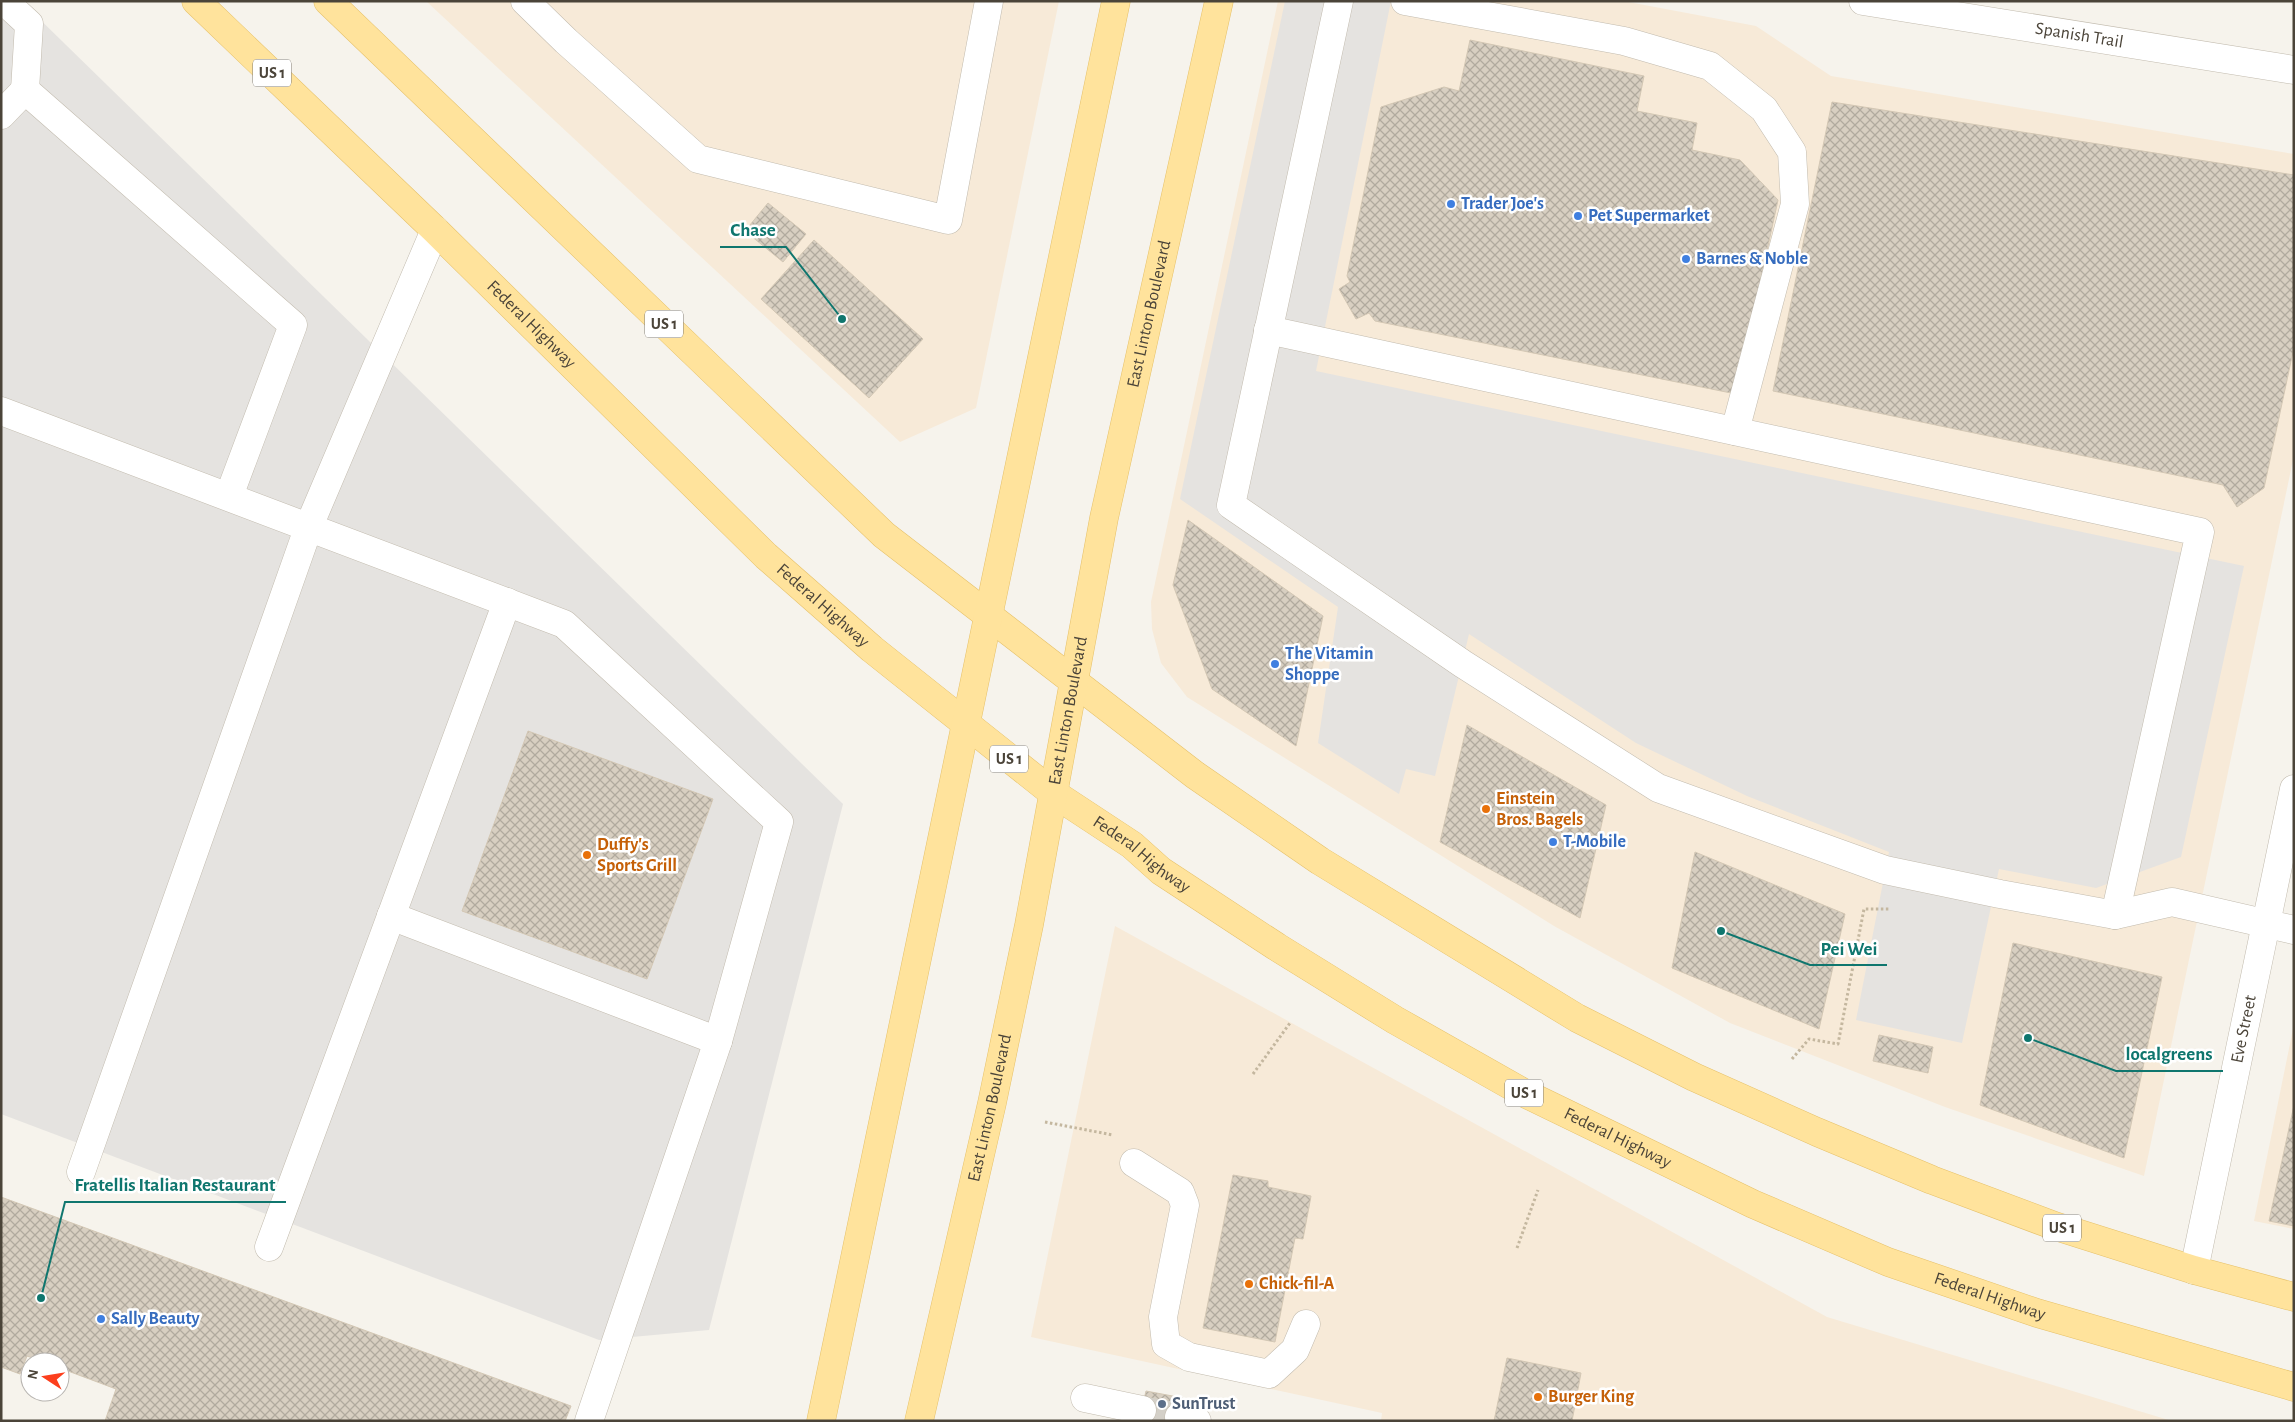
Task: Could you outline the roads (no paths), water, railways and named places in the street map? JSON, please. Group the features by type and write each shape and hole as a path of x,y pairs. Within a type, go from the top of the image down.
{"main road":[{"name":"Federal Highway","path":"196,1 436,230 766,556 872,649 965,724 1053,793 1132,845 1161,871 1277,947 1396,1020 1524,1093 1656,1159 1753,1204 1898,1265 2037,1313 2294,1387"},
{"name":"US 1","path":"328,1 884,535 1195,775 1320,861 1577,1018 1747,1101 1932,1180 2055,1226 2194,1270 2294,1297"},
{"path":"821,1421 1116,1"},
{"name":"East Linton Boulevard","path":"919,1421 992,1103 1029,925 1104,518 1219,1"}],"street":[{"path":"1,115 25,90 28,24 4,1"},
{"path":"525,1 566,42 698,158 948,220 989,1"},
{"path":"1339,1 1231,505 1355,592 1463,664 1658,788 1886,870 2000,894 2115,914 2172,902 2294,930"},
{"path":"1405,1 1624,41 1710,66 1764,109 1792,152 1795,204 1735,431"},
{"name":"Spanish Trail","path":"1864,1 2294,70"},
{"path":"25,90 292,325 229,496"},
{"path":"81,1172 308,526 436,230"},
{"path":"1268,330 2200,532 2115,914"},
{"path":"1,411 564,624 779,822 718,1041 589,1421"},
{"path":"269,1247 507,602"},
{"name":"Eve Street","path":"2194,1270 2294,789"},
{"path":"391,916 718,1041"},
{"path":"1134,1163 1180,1192 1185,1205 1163,1317 1166,1344 1189,1357 1268,1374 1295,1350 1306,1324"},
{"path":"1085,1398 1142,1410"}],"tunnel":[{"path":"1142,1410 1179,1417"}],"place":[{"name":"Trader Joe's","path":"1451,204"},
{"name":"Pet Supermarket","path":"1578,216"},
{"name":"Barnes & Noble","path":"1686,259"},
{"name":"Chase","path":"842,319"},
{"name":"The Vitamin Shoppe","path":"1275,664"},
{"name":"Einstein Bros. Bagels","path":"1486,809"},
{"name":"T-Mobile","path":"1553,842"},
{"name":"Duffy's Sports Grill","path":"587,855"},
{"name":"Pei Wei","path":"1721,931"},
{"name":"localgreens","path":"2028,1038"},
{"name":"Chick-fil-A","path":"1249,1284"},
{"name":"Fratellis Italian Restaurant","path":"41,1298"},
{"name":"Sally Beauty","path":"101,1319"},
{"name":"Burger King","path":"1538,1397"},
{"name":"SunTrust","path":"1162,1404"}]}
